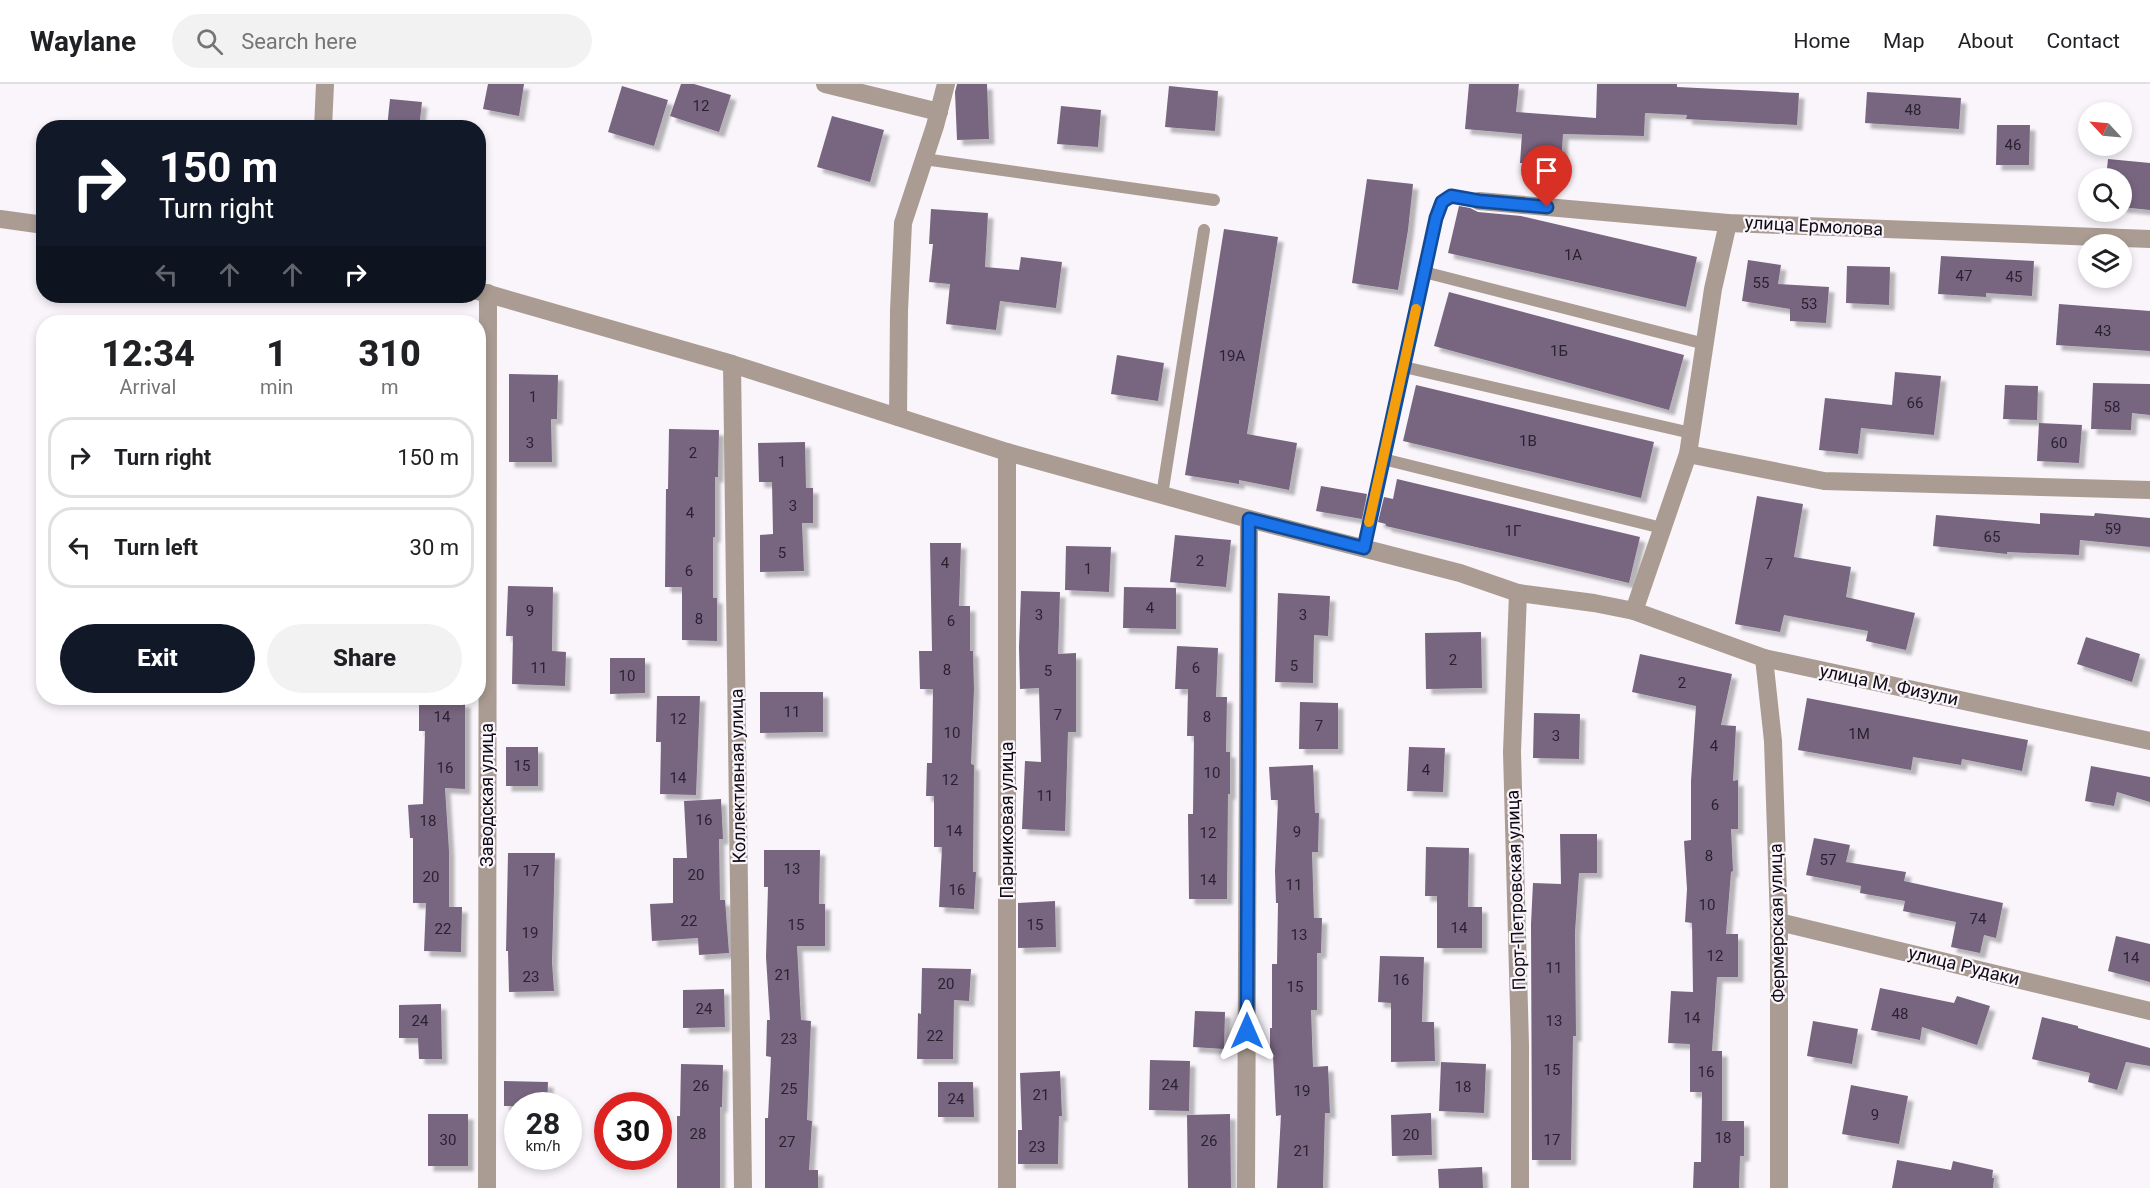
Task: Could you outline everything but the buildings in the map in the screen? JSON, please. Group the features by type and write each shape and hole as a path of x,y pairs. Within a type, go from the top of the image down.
{"street":[{"path":"323,120 325,84"},
{"path":"825,84 939,112"},
{"path":"898,417 903,223 946,84"},
{"name":"улица Ермолова","path":"1479,201 1728,223 2016,236 2150,239"},
{"path":"0,219 36,224"},
{"path":"1634,611 1688,454 1713,289 1728,223"},
{"name":"улица М. Физули","path":"486,293 732,364 1007,452 1249,519 1460,573 1518,593 1634,611 1764,658 2150,741"},
{"name":"Коллективная улица","path":"732,364 743,1188"},
{"name":"Парниковая улица","path":"1007,452 1007,1188"},
{"path":"1688,454 1824,481 2150,490"},
{"path":"1246,1188 1249,519"},
{"name":"Порт-Петровская улица","path":"1518,593 1512,752 1520,1045 1520,1188"},
{"name":"Фермерская улица","path":"1764,658 1773,741 1779,922 1779,1188"},
{"name":"Заводская улица","path":"485,705 487,1188"},
{"name":"улица Рудаки","path":"1779,922 2150,1011"}],"lane":[{"path":"924,159 1214,200"},
{"path":"1364,548 1424,272 1442,202 1451,196 1479,201"},
{"path":"1162,495 1204,230"},
{"path":"1424,272 1705,345"},
{"path":"1404,367 1691,433"},
{"path":"1383,459 1662,528"}],"slow traffic":[{"path":"1369,522 1416,309"}],"route":[{"path":"1247,1031 1249,519 1364,548 1436,218 1442,202 1451,196 1547,207"}]}
